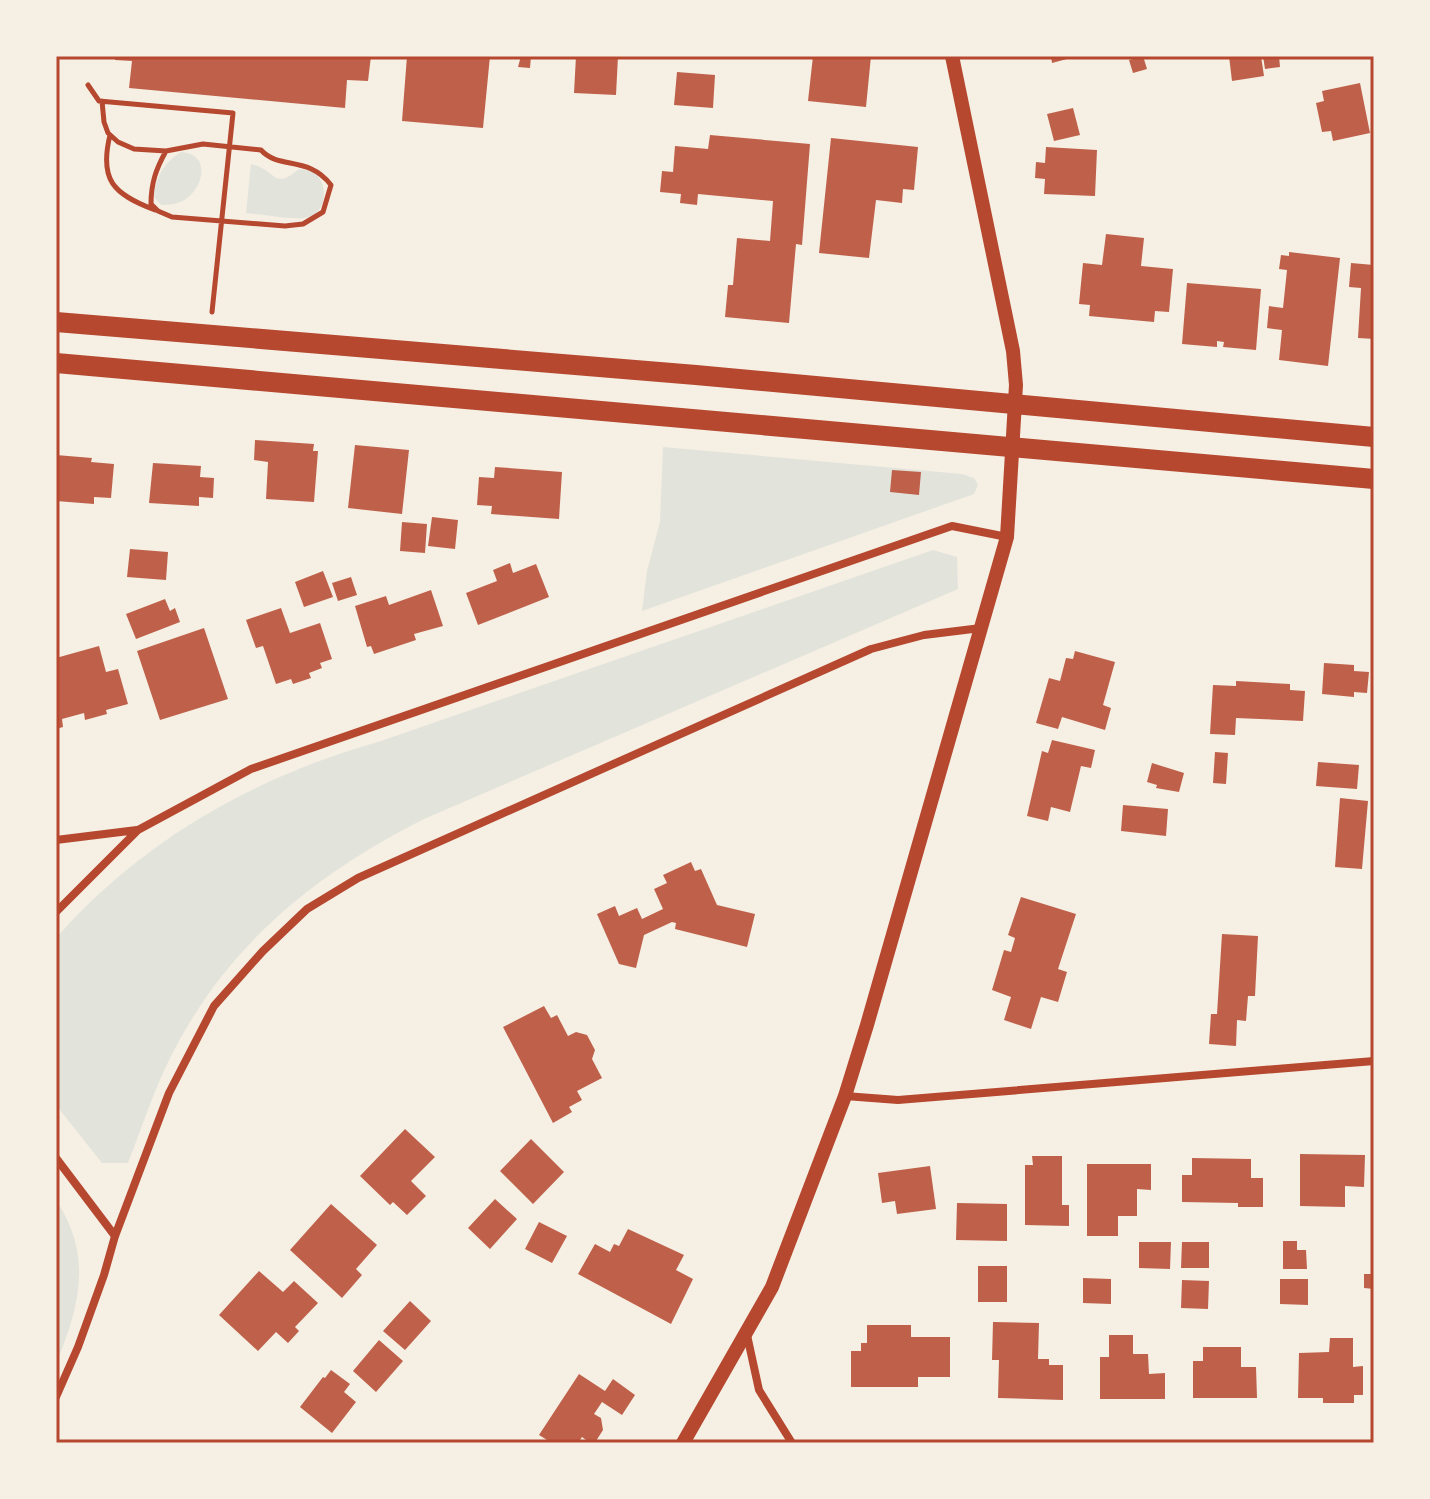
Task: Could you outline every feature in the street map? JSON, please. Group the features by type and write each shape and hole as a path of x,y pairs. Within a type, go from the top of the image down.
{"main road":[{"path":"56,322 696,375 1374,437"},
{"path":"56,363 1374,479"}],"street":[{"path":"683,1443 772,1287 845,1096 1007,537 1015,406 1013,351 952,56"},
{"path":"56,912 138,830 251,769 952,526 1007,537"},
{"path":"56,1397 99,1289 115,1236 169,1093 214,1006 263,951 307,909 358,878 871,649 924,635 982,628"},
{"path":"56,840 138,830"},
{"path":"845,1096 898,1100 1374,1061"},
{"path":"56,1158 115,1236"},
{"path":"746,1332 759,1390 792,1443"}],"path":[{"path":"88,85 99,101 233,113 212,313"},
{"path":"102,101 104,122 110,135 134,149 166,151 203,144 261,150 268,158 303,164 321,172 331,185 323,212 303,224 285,226 172,217 116,189 109,182 104,157 110,135"},
{"path":"158,211 151,204 151,186 166,151"}],"shaded area":[{"path":"181,152 197,158 202,171 200,179 186,199 161,205 154,197 159,176"},
{"path":"251,164 279,179 299,169 315,173 321,180 324,192 319,210 303,218 246,213"},
{"path":"663,447 962,474 974,478 978,485 974,494 642,611 647,571 660,522"},
{"path":"933,550 957,557 958,589 424,819 346,864 311,889 247,947 194,1016 165,1069 128,1163 102,1163 56,1105 56,938 125,871 204,816 246,793 335,755"},
{"path":"56,1200 75,1241 79,1281 71,1321 56,1364"}],"building":[{"path":"115,56 371,56 368,81 347,80 345,108 129,88 132,61 115,60"},
{"path":"407,56 490,56 483,128 402,121"},
{"path":"521,56 531,56 530,68 518,67"},
{"path":"576,56 618,56 616,95 574,93"},
{"path":"813,56 871,56 866,107 808,101"},
{"path":"1051,56 1066,56 1067,59 1052,63"},
{"path":"1143,56 1147,69 1133,73 1129,60"},
{"path":"1229,56 1261,56 1264,76 1232,81"},
{"path":"1263,56 1279,56 1280,67 1265,69"},
{"path":"677,72 715,75 713,108 674,105"},
{"path":"1360,83 1370,133 1333,141 1331,131 1322,132 1316,103 1324,101 1322,91"},
{"path":"1073,108 1080,135 1054,141 1047,114"},
{"path":"710,135 810,144 802,245 796,244 789,323 725,317 728,285 733,285 737,238 770,241 773,201 698,194 697,205 680,203 681,194 660,192 662,171 673,172 675,146 708,149"},
{"path":"831,138 918,147 914,190 903,189 902,203 876,200 869,258 819,253"},
{"path":"1046,147 1097,150 1095,196 1044,194 1045,179 1035,178 1036,162 1045,163"},
{"path":"1106,234 1144,238 1141,266 1173,269 1169,312 1155,311 1154,322 1089,316 1090,305 1079,304 1083,263 1102,265"},
{"path":"1289,252 1340,258 1328,366 1279,360 1282,330 1267,328 1269,306 1283,308 1287,270 1279,269 1281,255 1289,256"},
{"path":"1351,263 1374,265 1374,339 1358,338 1361,288 1349,287"},
{"path":"1187,283 1261,289 1256,350 1223,347 1224,342 1217,341 1217,347 1182,344"},
{"path":"255,440 314,444 313,451 318,451 314,502 266,499 268,462 254,460"},
{"path":"355,445 409,450 402,514 348,508"},
{"path":"56,455 92,458 91,462 114,464 111,498 94,497 94,504 56,501"},
{"path":"153,463 201,466 200,477 214,478 213,498 199,497 199,506 149,503"},
{"path":"495,467 562,472 559,519 491,514 492,506 477,505 479,477 494,478"},
{"path":"892,470 921,472 919,495 890,492"},
{"path":"432,517 458,520 455,549 428,546"},
{"path":"402,522 427,524 425,553 400,551"},
{"path":"130,549 168,552 166,580 127,577"},
{"path":"510,563 513,573 536,564 549,597 478,625 466,593 497,581 493,570"},
{"path":"323,571 333,597 304,607 295,582"},
{"path":"351,577 357,595 338,601 332,583"},
{"path":"431,590 443,626 414,634 416,640 374,654 371,646 367,647 355,606 386,596 389,605"},
{"path":"165,599 170,611 175,608 180,622 136,639 126,614"},
{"path":"281,608 290,633 320,623 332,659 320,663 322,668 309,673 311,678 293,684 291,679 276,684 263,646 256,648 246,620"},
{"path":"204,628 228,699 160,720 137,651"},
{"path":"99,646 106,672 118,669 128,704 85,720 84,713 62,719 63,727 56,729 56,658"},
{"path":"1075,651 1115,662 1103,705 1111,708 1105,730 1062,717 1058,729 1036,723 1049,678 1060,681 1066,658 1073,659"},
{"path":"1324,663 1354,665 1354,671 1369,672 1367,693 1354,692 1354,697 1322,694"},
{"path":"1236,681 1290,684 1290,690 1305,691 1303,721 1236,718 1235,735 1210,734 1213,685 1236,686"},
{"path":"1052,740 1095,750 1091,768 1081,766 1070,812 1051,807 1048,821 1027,816 1042,751 1048,753"},
{"path":"1215,752 1228,753 1226,784 1213,783"},
{"path":"1318,762 1359,765 1357,789 1316,786"},
{"path":"1152,763 1184,773 1179,792 1156,788 1157,785 1147,782"},
{"path":"1340,798 1368,801 1362,869 1335,867"},
{"path":"1123,805 1168,809 1166,836 1121,831"},
{"path":"691,862 695,871 701,869 717,905 755,914 747,947 675,929 676,923 672,922 644,935 636,968 619,964 597,914 615,906 619,916 637,908 642,919 663,909 654,889 667,883 663,875"},
{"path":"1021,897 1076,914 1058,969 1067,972 1058,1002 1041,997 1031,1029 1004,1020 1011,997 992,990 1004,950 1011,952 1015,938 1008,935"},
{"path":"1222,934 1258,936 1255,996 1248,996 1246,1021 1237,1020 1236,1046 1209,1044 1211,1014 1217,1014"},
{"path":"544,1006 551,1018 557,1015 568,1036 576,1032 587,1035 595,1050 592,1059 602,1078 577,1091 582,1100 569,1107 572,1112 553,1123 503,1027"},
{"path":"405,1129 435,1157 411,1181 426,1196 407,1215 393,1202 390,1205 360,1176"},
{"path":"531,1139 564,1172 533,1204 500,1171"},
{"path":"1300,1154 1365,1155 1364,1187 1345,1186 1345,1207 1300,1206"},
{"path":"1032,1156 1062,1156 1062,1205 1069,1205 1069,1226 1025,1225 1025,1165 1033,1165"},
{"path":"1192,1158 1251,1159 1251,1178 1263,1178 1263,1207 1238,1207 1238,1203 1182,1202 1182,1175 1192,1175"},
{"path":"1087,1164 1151,1164 1151,1190 1137,1189 1137,1216 1118,1216 1118,1236 1087,1236"},
{"path":"930,1166 936,1209 897,1214 895,1201 882,1203 878,1173"},
{"path":"495,1199 517,1219 490,1249 468,1228"},
{"path":"957,1203 1007,1204 1007,1241 956,1240"},
{"path":"331,1204 377,1245 356,1269 362,1275 342,1298 290,1250"},
{"path":"539,1222 567,1236 552,1263 525,1249"},
{"path":"628,1229 684,1255 676,1270 693,1279 671,1324 578,1274 595,1244 610,1252 614,1244 619,1246"},
{"path":"1283,1241 1297,1241 1297,1250 1306,1250 1307,1269 1283,1269"},
{"path":"1139,1242 1171,1242 1170,1269 1139,1268"},
{"path":"1182,1242 1209,1242 1209,1268 1181,1268"},
{"path":"978,1266 1007,1266 1007,1302 978,1302"},
{"path":"259,1271 283,1292 294,1281 318,1303 295,1327 299,1331 288,1343 276,1332 258,1351 219,1315"},
{"path":"1364,1274 1374,1274 1374,1289 1364,1288"},
{"path":"1083,1278 1111,1279 1111,1304 1083,1303"},
{"path":"1280,1279 1308,1279 1308,1305 1280,1304"},
{"path":"1182,1280 1209,1281 1208,1309 1181,1308"},
{"path":"410,1301 431,1321 405,1350 383,1331"},
{"path":"993,1322 1039,1323 1038,1359 1049,1359 1049,1365 1063,1365 1063,1400 998,1398 999,1360 992,1360"},
{"path":"867,1325 911,1325 911,1337 950,1337 950,1377 918,1377 918,1387 851,1387 851,1351 861,1351 861,1343 867,1343"},
{"path":"1109,1335 1133,1335 1133,1354 1148,1354 1149,1374 1165,1373 1165,1399 1100,1399 1100,1357 1109,1357"},
{"path":"1330,1338 1353,1338 1353,1367 1363,1366 1363,1395 1354,1395 1354,1403 1323,1403 1323,1398 1298,1398 1299,1353 1329,1352"},
{"path":"379,1340 403,1361 376,1392 353,1371"},
{"path":"1203,1347 1241,1347 1241,1367 1256,1367 1257,1398 1193,1398 1193,1361 1203,1361"},
{"path":"331,1370 350,1384 344,1392 356,1402 332,1433 300,1407"},
{"path":"579,1374 605,1391 613,1379 635,1395 622,1415 602,1402 594,1414 601,1418 603,1430 596,1441 589,1442 582,1437 578,1443 552,1443 539,1435"}]}
